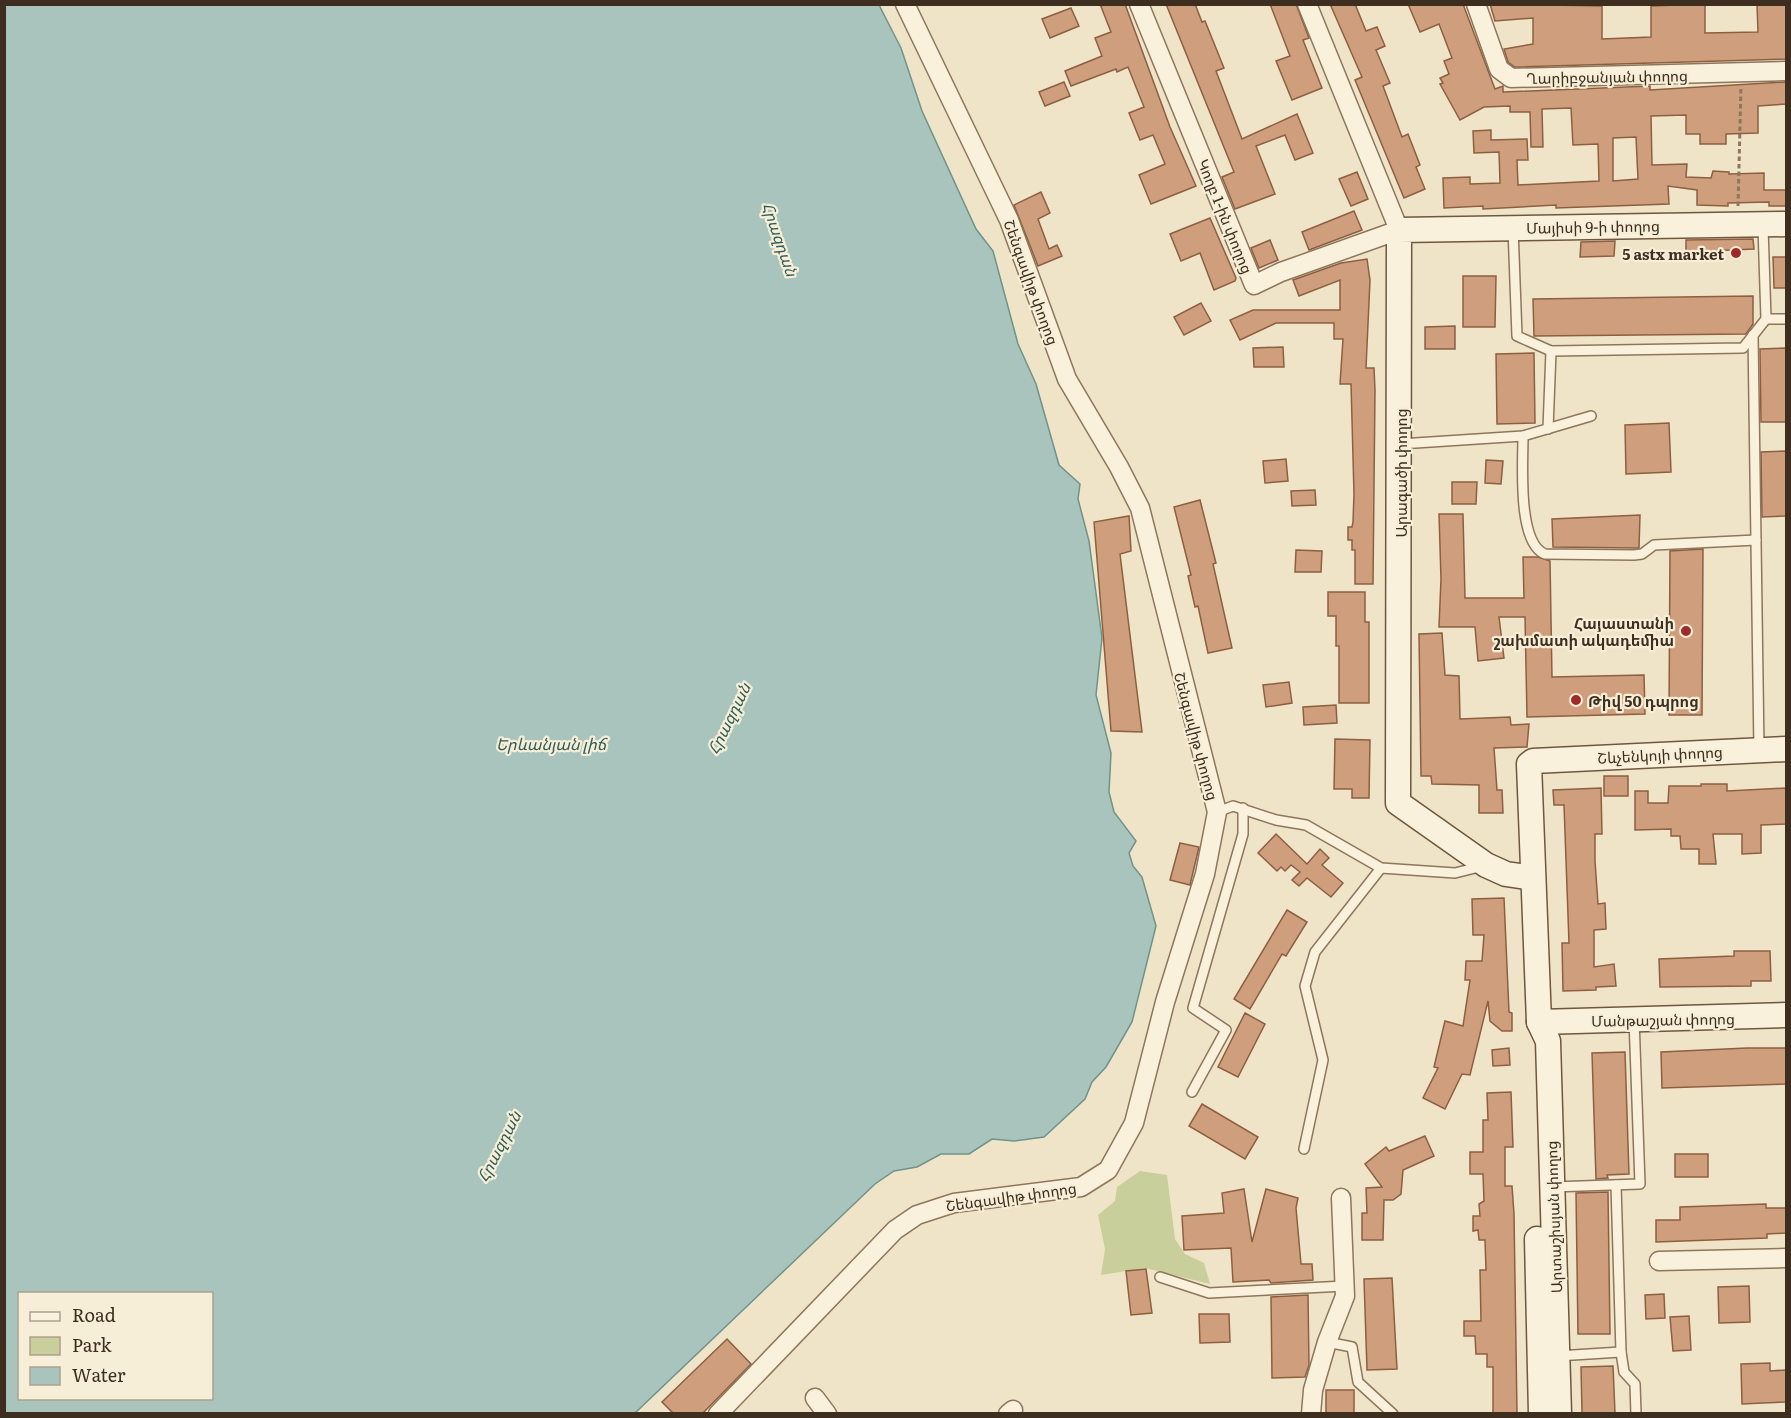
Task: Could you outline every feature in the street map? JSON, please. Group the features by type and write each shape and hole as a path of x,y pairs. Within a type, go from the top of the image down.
{"street":[{"name":"Շենգավիթ փողոց","path":"718,1413 895,1230 916,1215 954,1203 1081,1187 1108,1170 1134,1123 1165,1002 1205,874 1217,812 1159,592 1152,552 1140,508 1119,467 1067,379 1009,220 905,4"},
{"name":"Կողբ 1-ին փողոց","path":"1139,4 1254,285 1281,272 1399,230"},
{"name":"Արագածի փողոց","path":"1307,4 1399,230 1398,803 1486,865 1506,873 1533,878"},
{"name":"Ղարիբջանյան փողոց","path":"1476,4 1499,69 1511,78 1786,72"},
{"name":"Մայիսի 9-ի փողոց","path":"1399,230 1775,224"},
{"name":"Շևչենկոյի փողոց","path":"1533,760 1786,749"},
{"name":"Արտաշիսյան փողոց","path":"1533,760 1527,770 1539,1022 1532,1042 1548,1357 1559,1413"},
{"name":"Մանթաշյան փողոց","path":"1539,1022 1786,1016"},
{"name":"Արտաշիսյան փողոց","path":"1539,1022 1548,1041 1552,1187 1548,1357 1541,1413"},
{"path":"1311,1413 1313,1390 1327,1342 1345,1296 1341,1198"},
{"path":"1659,1261 1786,1258"},
{"path":"815,1398 827,1413"}],"lane":[{"path":"1513,227 1517,336 1551,351 1743,348 1766,319 1775,224"},
{"path":"1766,319 1786,319"},
{"path":"1753,334 1760,749"},
{"path":"1548,429 1551,351"},
{"path":"1400,444 1523,436 1591,416"},
{"path":"1523,436 1524,510 1532,545 1537,551 1545,554 1634,555 1642,554 1654,545 1756,540"},
{"path":"1217,812 1233,806 1276,820 1306,825 1381,868 1455,873 1486,865"},
{"path":"1192,1092 1226,1030 1193,1008 1243,834 1243,808"},
{"path":"1304,1149 1323,1060 1305,986 1315,952 1381,868"},
{"path":"1552,1187 1640,1184 1634,1019"},
{"path":"1616,1185 1621,1352 1624,1372 1635,1384 1636,1413"},
{"path":"1160,1277 1209,1293 1345,1286"},
{"path":"1327,1342 1352,1347 1358,1382 1392,1413"},
{"path":"1548,1357 1621,1352"}],"path":[{"path":"1738,224 1741,73"}],"green space":[{"path":"1140,1171 1167,1175 1175,1239 1185,1254 1204,1263 1210,1284 1145,1268 1101,1275 1105,1249 1098,1215 1115,1201 1117,1187"}],"water":[{"name":"Երևանյան լիճ","path":"5,4 879,5 901,48 922,111 976,229 993,251 1018,344 1036,384 1059,465 1080,484 1078,499 1089,541 1102,638 1096,695 1111,753 1109,792 1114,812 1136,841 1129,853 1133,866 1142,877 1156,926 1132,1022 1106,1067 1092,1082 1085,1099 1044,1137 1014,1141 992,1139 969,1154 941,1154 917,1167 894,1171 875,1184 635,1413 5,1413"}],"building":[{"path":"1100,4 1125,4 1170,127 1196,186 1151,204 1139,175 1165,164 1153,135 1140,140 1129,113 1144,107 1128,67 1117,72 1116,69 1071,86 1065,71 1102,56 1095,38 1111,32"},
{"path":"1166,4 1195,4 1202,22 1205,21 1224,68 1216,71 1242,139 1297,114 1313,153 1295,160 1285,135 1256,146 1275,194 1235,209 1222,177 1234,172"},
{"path":"1270,4 1296,4 1309,38 1303,40 1322,88 1292,100 1276,61 1290,56"},
{"path":"1330,4 1355,4 1366,31 1377,27 1385,46 1376,50 1390,83 1383,86 1402,137 1408,134 1420,165 1416,167 1425,189 1404,198 1355,80 1362,77"},
{"path":"1408,4 1463,4 1495,89 1503,86 1503,92 1650,86 1650,90 1786,82 1786,104 1758,106 1758,133 1726,134 1726,144 1700,144 1700,134 1686,134 1686,115 1651,116 1652,165 1687,164 1686,177 1711,178 1713,171 1729,172 1729,174 1764,173 1764,190 1786,190 1786,206 1769,206 1769,202 1728,203 1728,206 1697,205 1697,190 1668,186 1669,204 1556,208 1556,205 1483,209 1483,206 1444,208 1443,178 1470,177 1470,184 1500,183 1499,152 1474,153 1473,131 1491,130 1491,140 1527,139 1528,160 1517,160 1518,185 1599,181 1598,144 1573,145 1571,108 1542,109 1543,147 1531,147 1530,112 1510,112 1510,106 1484,107 1460,120 1440,84 1443,83 1440,78 1449,74 1444,61 1452,58 1439,24 1420,32","holes":["1636,137 1638,179 1613,181 1613,138"]},
{"path":"1490,4 1602,6 1602,39 1651,37 1651,6 1705,4 1705,33 1758,32 1757,4 1786,4 1786,59 1515,67 1508,62 1504,49 1533,44 1533,18 1495,21"},
{"path":"1071,8 1079,26 1050,38 1042,19"},
{"path":"1064,82 1070,96 1045,106 1039,92"},
{"path":"1357,172 1368,199 1351,206 1339,179"},
{"path":"1041,192 1050,213 1038,219 1049,249 1057,245 1062,256 1038,266 1014,205"},
{"path":"1354,211 1362,230 1309,250 1302,232"},
{"path":"1210,218 1236,278 1235,281 1214,290 1200,253 1181,261 1170,234"},
{"path":"1753,239 1754,249 1686,252 1686,240"},
{"path":"1270,240 1278,260 1259,268 1251,248"},
{"path":"1615,241 1614,256 1580,257 1581,242"},
{"path":"1773,257 1786,257 1786,288 1774,288"},
{"path":"1367,259 1370,280 1366,368 1374,368 1375,390 1373,584 1355,584 1355,550 1352,550 1352,540 1348,540 1348,527 1352,527 1353,522 1354,494 1351,384 1340,384 1343,339 1334,339 1334,323 1276,323 1240,340 1230,320 1253,310 1340,310 1340,280 1299,296 1293,280 1341,263"},
{"path":"1463,276 1496,276 1495,327 1463,327"},
{"path":"1753,296 1753,324 1746,334 1534,336 1533,299"},
{"path":"1201,303 1211,321 1184,335 1174,317"},
{"path":"1455,326 1455,349 1425,349 1425,327"},
{"path":"1283,347 1284,367 1254,367 1253,348"},
{"path":"1786,348 1786,422 1761,422 1760,349"},
{"path":"1534,353 1535,423 1497,424 1496,354"},
{"path":"1669,423 1671,472 1626,474 1625,425"},
{"path":"1786,451 1786,516 1762,517 1761,452"},
{"path":"1286,459 1288,481 1265,483 1263,461"},
{"path":"1486,460 1503,461 1501,484 1485,483"},
{"path":"1452,482 1477,482 1476,504 1452,504"},
{"path":"1315,490 1316,505 1292,506 1291,491"},
{"path":"1200,500 1216,563 1213,564 1232,648 1208,653 1198,606 1195,607 1188,576 1191,575 1174,507"},
{"name":"Թիվ 50 դպրոց","path":"1439,514 1463,514 1465,598 1524,598 1523,557 1538,557 1550,561 1552,677 1644,675 1645,714 1527,717 1525,617 1499,617 1504,658 1478,661 1475,627 1439,627 1441,579"},
{"path":"1640,515 1639,548 1553,547 1552,519"},
{"path":"1129,516 1131,551 1120,554 1142,732 1111,731 1094,522"},
{"name":"Հայաստանի շախմատի ակադեմիա","path":"1703,549 1702,715 1669,715 1670,551"},
{"path":"1296,550 1322,551 1321,572 1295,572"},
{"path":"1328,592 1365,592 1365,622 1369,622 1369,703 1339,703 1339,646 1336,646 1336,616 1328,616"},
{"path":"1442,633 1445,675 1459,676 1460,719 1510,717 1511,725 1529,724 1527,747 1494,748 1497,790 1502,790 1503,813 1479,813 1479,785 1432,784 1431,776 1421,776 1419,634"},
{"path":"1289,682 1292,703 1266,707 1263,685"},
{"path":"1336,705 1337,723 1304,725 1303,707"},
{"path":"1335,739 1370,740 1369,798 1352,798 1352,789 1334,789"},
{"path":"1604,776 1628,776 1628,796 1604,796"},
{"path":"1701,784 1727,784 1727,791 1786,788 1786,824 1761,825 1761,853 1742,854 1742,834 1713,834 1716,864 1699,864 1699,849 1681,849 1680,836 1671,836 1671,829 1635,830 1635,791 1648,791 1648,803 1668,803 1669,786 1701,786"},
{"path":"1601,788 1602,834 1595,834 1595,861 1598,904 1605,903 1606,929 1594,930 1594,967 1614,964 1616,986 1596,987 1596,990 1563,991 1562,943 1569,943 1564,805 1554,805 1553,790"},
{"path":"1276,834 1307,864 1320,849 1329,858 1322,865 1343,883 1331,897 1307,878 1299,886 1292,880 1300,872 1291,865 1285,871 1281,867 1277,871 1258,853"},
{"path":"1180,843 1199,847 1190,885 1170,880"},
{"path":"1504,898 1509,1012 1512,1013 1512,1031 1502,1031 1490,1021 1488,1001 1470,1075 1462,1074 1445,1109 1423,1098 1438,1068 1434,1067 1445,1021 1463,1026 1470,980 1465,980 1466,961 1482,961 1484,935 1473,935 1472,899"},
{"path":"1287,910 1307,922 1286,956 1282,954 1250,1009 1234,999"},
{"path":"1734,951 1770,951 1771,981 1751,981 1751,986 1660,987 1659,959 1734,956"},
{"path":"1245,1013 1265,1024 1238,1077 1218,1067"},
{"path":"1509,1048 1510,1065 1493,1066 1492,1050"},
{"path":"1786,1048 1786,1084 1662,1088 1661,1052"},
{"path":"1625,1052 1629,1174 1607,1175 1608,1178 1596,1179 1592,1053"},
{"path":"1511,1092 1513,1147 1505,1147 1505,1186 1512,1186 1514,1214 1517,1413 1493,1413 1493,1367 1487,1367 1487,1354 1476,1354 1475,1336 1464,1336 1464,1321 1481,1321 1480,1270 1486,1270 1485,1240 1479,1240 1478,1230 1473,1231 1473,1216 1480,1216 1479,1204 1484,1201 1483,1174 1470,1174 1470,1152 1483,1152 1483,1120 1488,1120 1487,1093"},
{"path":"1202,1104 1258,1137 1245,1159 1189,1126"},
{"path":"1425,1136 1434,1156 1403,1170 1401,1194 1393,1200 1384,1200 1383,1240 1362,1240 1362,1213 1367,1213 1366,1188 1382,1187 1365,1164 1386,1147 1389,1151"},
{"path":"1675,1154 1708,1154 1708,1177 1675,1177"},
{"path":"1244,1189 1252,1242 1266,1189 1298,1198 1296,1208 1301,1264 1312,1264 1313,1280 1271,1283 1269,1280 1233,1282 1231,1248 1184,1250 1182,1216 1224,1213 1222,1193"},
{"path":"1608,1192 1610,1334 1578,1334 1576,1193"},
{"path":"1766,1204 1766,1208 1786,1208 1786,1233 1767,1234 1767,1238 1656,1242 1656,1220 1680,1220 1680,1207"},
{"path":"1146,1269 1152,1313 1131,1315 1126,1271"},
{"path":"1392,1278 1397,1369 1367,1370 1364,1279"},
{"path":"1749,1286 1750,1322 1719,1323 1718,1287"},
{"path":"1664,1294 1665,1318 1646,1319 1645,1295"},
{"path":"1308,1295 1309,1365 1305,1377 1272,1378 1271,1297"},
{"path":"1199,1314 1229,1314 1230,1342 1200,1343"},
{"path":"1689,1316 1691,1350 1673,1351 1670,1317"},
{"path":"727,1339 751,1364 703,1413 673,1413 662,1402"},
{"path":"1770,1363 1770,1371 1786,1370 1786,1402 1742,1404 1741,1364"},
{"path":"1613,1366 1615,1413 1582,1413 1581,1367"},
{"path":"1326,1390 1354,1390 1354,1413 1326,1413"}],"place":[{"name":"5 astx market","path":"1736,253"},
{"name":"Հայաստանի շախմատի ակադեմիա","path":"1686,631"},
{"name":"Թիվ 50 դպրոց","path":"1576,700"}],"water label":[{"name":"Հրազդան","path":"781,239"},
{"name":"Հրազդան","path":"728,718"},
{"name":"Հրազդան","path":"498,1146"}]}
